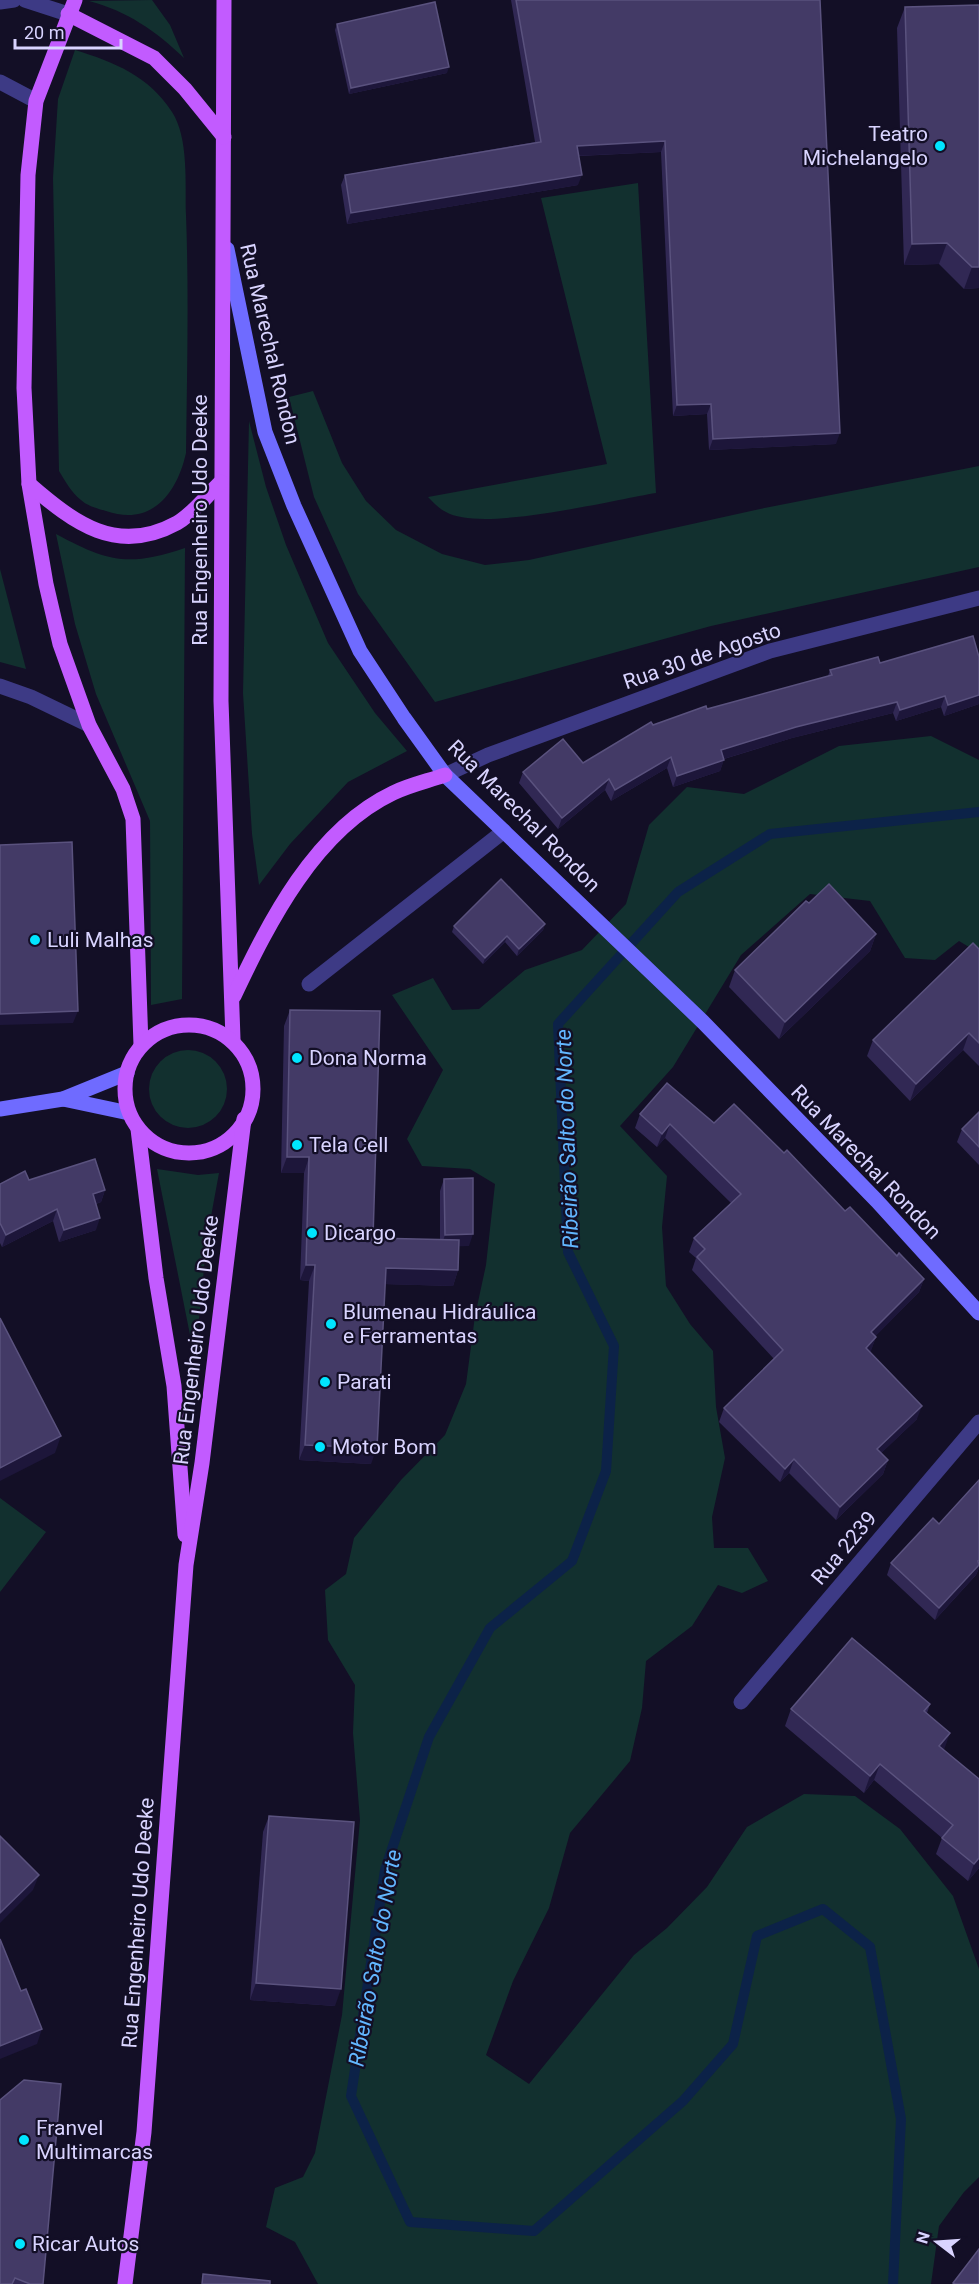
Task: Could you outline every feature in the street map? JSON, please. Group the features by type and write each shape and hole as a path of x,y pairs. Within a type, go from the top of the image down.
{"main road":[{"path":"75,0 36,101 28,175 24,277 24,388 29,484 52,614 89,725 123,789 133,819 141,1045"},
{"name":"Rua Engenheiro Udo Deeke","path":"224,0 221,701 233,1039"},
{"path":"68,14 154,58 185,89 224,137"},
{"name":"Rua Marechal Rondon","path":"224,236 265,432 294,507 360,651 445,775 703,1022 877,1201 979,1313"},
{"path":"29,484 62,513 97,531 134,539 179,522 221,482"},
{"path":"233,999 265,930 301,875 342,828 392,794 445,775"},
{"path":"183,1024 201,1025 233,1039 243,1052 252,1081 251,1095 244,1119 232,1137 206,1154 171,1153 157,1146 138,1129 129,1113 125,1085 127,1073 141,1045 164,1027 183,1024"},
{"path":"0,1109 63,1099 127,1073"},
{"path":"63,1099 129,1113"},
{"name":"Rua Engenheiro Udo Deeke","path":"125,2284 144,2132 186,1565 202,1463 244,1119"},
{"name":"Rua Engenheiro Udo Deeke","path":"138,1129 156,1278 174,1386 186,1565"}],"street":[{"path":"0,2 14,0"},
{"path":"25,0 68,14"},
{"path":"0,82 36,101"},
{"name":"Rua 30 de Agosto","path":"445,775 488,755 770,651 979,598"},
{"path":"0,686 31,697 89,725"},
{"path":"309,984 504,831"},
{"name":"Rua 2239","path":"741,1702 979,1422"}],"green space":[{"path":"152,0 170,25 184,58 140,23 116,10 89,1"},
{"path":"75,50 117,65 153,89 172,112 184,148 188,334 186,453 182,468 169,493 160,503 137,514 122,515 86,504 69,487 59,471 53,178 58,99"},
{"path":"638,183 656,493 580,508 517,517 464,518 443,511 428,497 607,464 541,198"},
{"path":"313,391 342,463 366,501 396,530 442,554 485,565 529,560 760,509 979,466 979,567 711,626 435,702 358,594 314,497 289,397"},
{"path":"249,421 266,487 286,545 328,643 375,713 407,751 348,782 290,844 259,885 252,834 243,693"},
{"path":"56,534 90,551 119,559 148,558 185,548 182,999 151,1005 150,821 96,694 75,624"},
{"path":"0,569 26,669 0,662"},
{"path":"931,736 979,760 979,953 959,941 935,960 905,958 870,901 810,894 741,955 673,1067 620,1126 667,1176 662,1227 666,1286 690,1324 713,1351 716,1407 725,1458 712,1517 714,1548 748,1548 768,1581 742,1593 718,1585 692,1626 646,1661 642,1708 630,1761 570,1833 549,1908 513,1981 486,2055 529,2084 634,1955 667,1928 707,1887 747,1827 804,1794 855,1796 900,1829 953,1896 979,1969 979,2177 964,2192 939,2226 931,2284 318,2284 295,2242 266,2227 275,2188 303,2177 315,2153 342,2015 360,1820 353,1733 355,1685 328,1640 325,1590 346,1574 354,1538 401,1480 445,1435 466,1384 475,1316 486,1265 495,1184 470,1169 422,1166 407,1139 443,1070 392,995 433,978 452,1010 479,1009 525,970 582,950 626,904 649,825 687,787 744,794 839,746"},
{"path":"188,1050 203,1053 215,1062 224,1074 227,1089 224,1104 215,1116 203,1125 188,1128 173,1125 161,1116 152,1104 149,1089 152,1074 161,1062 173,1053"},
{"path":"157,1169 198,1175 219,1173 207,1238 195,1360"},
{"path":"0,1498 46,1532 0,1592"}],"building":[{"path":"516,0 820,0 840,433 713,439 711,404 677,405 665,141 577,146 582,175 351,213 345,175 541,142"},
{"path":"435,2 449,67 351,88 337,24"},
{"name":"Teatro Michelangelo","path":"979,5 979,267 972,267 947,243 912,244 905,7"},
{"path":"973,636 979,657 979,695 948,705 945,696 900,710 897,702 796,727 721,750 724,760 677,776 671,757 615,790 609,779 562,818 523,772 563,739 583,763 651,722 653,725 706,706 707,709 832,675 830,670 878,657 880,663"},
{"name":"Luli Malhas","path":"72,842 78,1011 0,1014 0,845"},
{"path":"501,879 545,924 519,949 507,936 485,958 454,926"},
{"path":"829,884 876,934 785,1022 735,970 806,901 809,903"},
{"path":"973,943 979,949 979,1043 969,1033 916,1084 873,1040"},
{"path":"290,1010 380,1011 373,1238 459,1240 458,1270 386,1268 377,1448 305,1445 315,1265 306,1265 309,1157 287,1157"},
{"path":"667,1083 714,1123 734,1104 784,1153 787,1150 845,1211 850,1207 897,1256 899,1253 924,1279 871,1332 876,1337 866,1348 922,1406 877,1449 888,1460 840,1507 794,1459 785,1469 724,1408 783,1350 697,1257 705,1249 694,1238 741,1194 670,1124 662,1134 640,1114"},
{"path":"979,1112 979,1147 962,1129"},
{"path":"95,1159 105,1190 93,1194 100,1218 64,1230 57,1209 6,1235 0,1223 0,1184 25,1171 29,1180"},
{"path":"473,1178 473,1234 445,1235 444,1179"},
{"path":"0,1318 61,1436 0,1468"},
{"path":"979,1480 979,1565 939,1608 891,1563 933,1518 939,1524"},
{"path":"852,1638 930,1704 924,1711 950,1733 939,1746 979,1779 979,1858 974,1864 942,1838 953,1825 880,1764 870,1776 791,1709"},
{"path":"269,1816 354,1822 341,1989 256,1983"},
{"path":"0,1836 39,1875 0,1913"},
{"path":"0,1939 21,1991 26,1989 42,2029 0,2046"},
{"path":"24,2080 61,2084 43,2284 30,2284 15,2278 12,2284 0,2284 0,2100"},
{"path":"979,2249 979,2284 953,2283"},
{"path":"203,2274 270,2281 270,2284 202,2284"}],"waterway":[{"name":"Ribeirão Salto do Norte","path":"893,2284 901,2119 870,1947 823,1909 757,1936 733,2044 683,2101 534,2231 410,2222 351,2096 385,1870 429,1737 490,1628 572,1561 606,1471 614,1346 568,1252 558,1024 678,892 770,834 979,812"}],"place":[{"name":"Teatro Michelangelo","path":"940,146"},
{"name":"Luli Malhas","path":"35,940"},
{"name":"Dona Norma","path":"297,1058"},
{"name":"Tela Cell","path":"297,1145"},
{"name":"Dicargo","path":"312,1233"},
{"name":"Blumenau Hidráulica e Ferramentas","path":"331,1324"},
{"name":"Parati","path":"325,1382"},
{"name":"Motor Bom","path":"320,1447"},
{"name":"Franvel Multimarcas","path":"24,2140"},
{"name":"Ricar Autos","path":"20,2244"}]}
